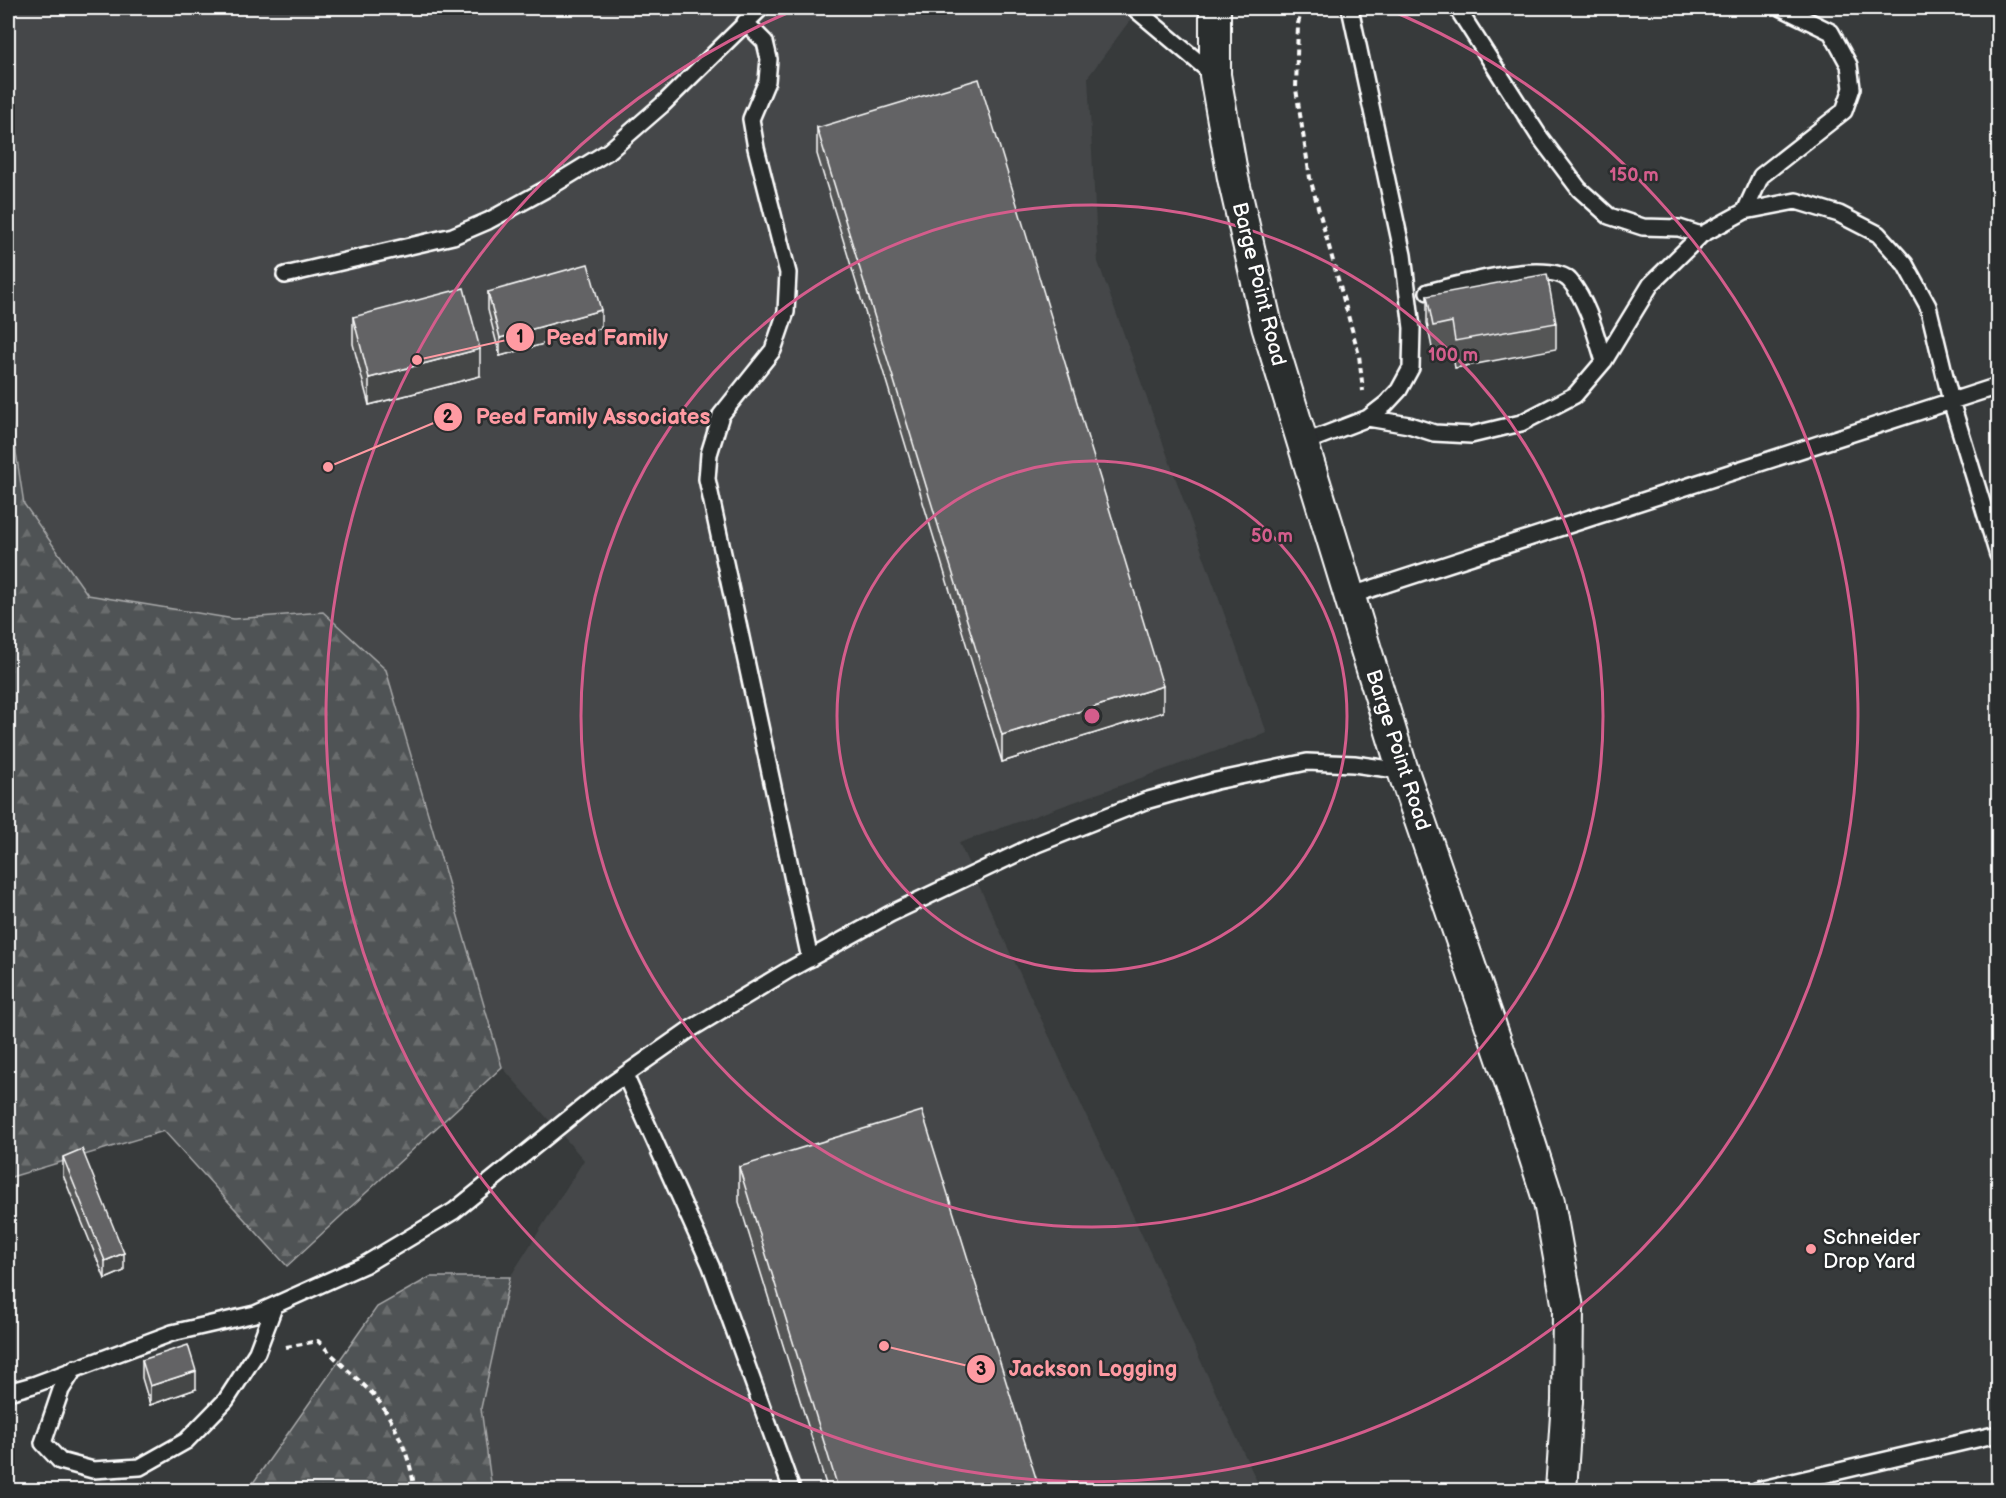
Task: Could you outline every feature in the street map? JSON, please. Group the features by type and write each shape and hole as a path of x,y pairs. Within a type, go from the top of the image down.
{"street":[{"name":"Barge Point Road","path":"1215,8 1215,75 1233,178 1267,326 1403,771 1549,1202 1568,1308 1567,1401 1561,1491"}],"lane":[{"path":"285,275 453,236 550,187 609,151 662,105 760,8"},
{"path":"1134,8 1215,75"},
{"path":"1302,443 1368,418 1399,390 1411,368 1412,328 1403,255 1350,8"},
{"path":"1457,8 1539,136 1579,189 1609,216 1643,226 1679,228 1701,235"},
{"path":"1745,211 1761,176 1844,111 1852,88 1849,65 1831,32 1782,8"},
{"path":"745,22 765,42 769,58 767,81 751,119 756,148 788,273 786,312 773,350 721,415 709,454 707,480 810,958"},
{"path":"1368,418 1409,425 1434,434 1471,435 1521,423 1575,395 1604,361 1651,284 1701,235 1745,211 1796,201 1839,214 1878,234 1905,264 1928,306 1951,401 1998,555"},
{"path":"1428,292 1477,280 1535,271 1554,272 1570,280 1590,316 1604,361"},
{"path":"1349,596 1998,386"},
{"path":"8,1392 33,1385 172,1333 255,1314 364,1264 454,1211 625,1075 689,1030 810,958 890,914 1037,844 1145,801 1216,781 1307,762 1354,764 1403,771"},
{"path":"625,1075 711,1266 792,1491"},
{"path":"75,1368 61,1390 43,1443 60,1461 93,1470 140,1467 186,1441 226,1400 257,1352 274,1307"},
{"path":"1758,1491 1998,1434"}],"path":[{"path":"1302,8 1299,24 1296,89 1310,178 1359,355 1368,418"},
{"path":"257,1352 318,1341 373,1395 393,1424 404,1448 414,1482 414,1491"}],"shaded area":[{"path":"8,8 1139,8 1088,77 1098,262 1267,733 959,843 1261,1490 492,1490 481,1408 510,1277 584,1160 502,1067 386,670 323,612 234,619 88,595 24,504 8,401"}],"green space":[{"path":"8,401 24,504 88,595 234,619 323,612 386,670 502,1067 287,1266 164,1131 8,1178"},
{"path":"430,1277 510,1277 481,1408 492,1490 248,1490 377,1307"}],"building":[{"path":"979,79 1163,686 1002,735 817,128"},
{"path":"588,264 601,310 500,338 488,292"},
{"path":"1547,274 1556,323 1455,341 1452,322 1433,326 1427,296"},
{"path":"464,288 480,349 369,378 353,317"},
{"path":"922,1111 1040,1491 839,1491 739,1167"},
{"path":"82,1149 124,1253 105,1261 63,1157"},
{"path":"188,1345 196,1371 150,1386 142,1360"}],"place":[{"name":"Peed Family","path":"417,360"},
{"name":"Peed Family Associates","path":"328,467"},
{"name":"Schneider Drop Yard","path":"1811,1249"},
{"name":"Jackson Logging","path":"884,1346"}]}
